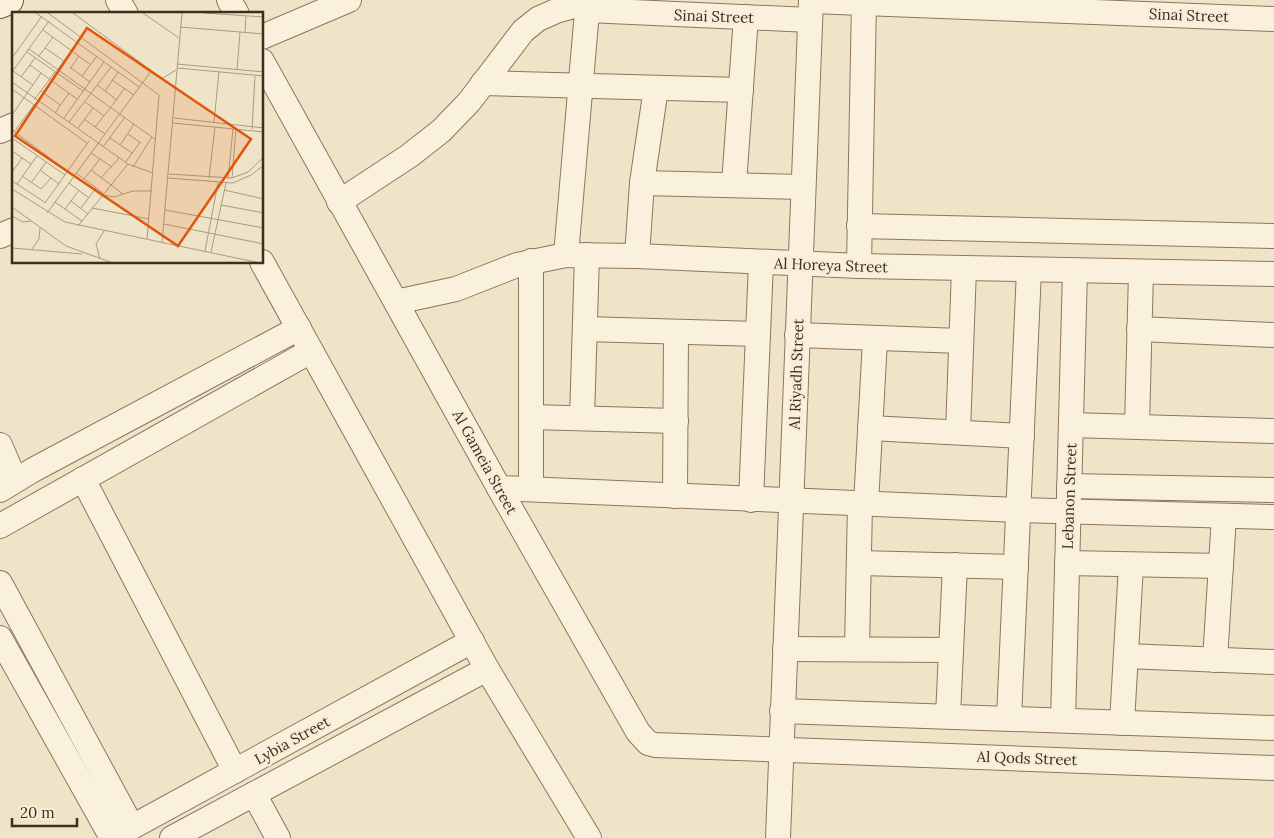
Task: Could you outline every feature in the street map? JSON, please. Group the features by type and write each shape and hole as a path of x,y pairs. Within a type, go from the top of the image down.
{"main road":[{"path":"0,4 9,0"}],"street":[{"path":"118,0 125,12"},
{"path":"230,0 236,12"},
{"path":"264,36 349,0"},
{"path":"859,266 864,1"},
{"name":"Sinai Street","path":"339,202 409,156 441,132 469,102 523,31 538,19 556,11 588,4 647,6 746,17 864,1 1166,7 1274,19"},
{"path":"582,418 585,329 576,255 581,86 588,4"},
{"name":"Al Riyadh Street","path":"778,838 780,748 811,7"},
{"path":"734,184 746,17"},
{"name":"Al Gameia Street","path":"264,65 499,488 642,738 656,745 780,748"},
{"path":"483,83 741,90"},
{"path":"637,256 642,183 656,88"},
{"path":"0,131 12,126"},
{"path":"642,183 803,187"},
{"path":"859,226 1274,236"},
{"path":"0,236 12,231"},
{"path":"1168,272 1169,234"},
{"name":"Al Horeya Street","path":"396,302 456,289 531,261 576,255 859,266 1274,274"},
{"path":"531,261 531,490"},
{"path":"751,500 761,263"},
{"path":"263,264 487,669 593,838"},
{"path":"958,432 964,268"},
{"path":"1009,718 1029,270"},
{"name":"Lebanon Street","path":"1041,758 1053,720 1067,563 1076,271"},
{"path":"1137,426 1141,272"},
{"path":"16,480 299,328"},
{"path":"585,329 758,334"},
{"path":"1139,329 1274,334"},
{"path":"675,496 676,332"},
{"path":"797,336 875,340 961,341"},
{"path":"857,649 859,563 875,340"},
{"path":"0,526 311,351"},
{"path":"531,417 676,421"},
{"path":"1071,425 1274,431"},
{"path":"870,428 1022,436"},
{"path":"0,446 16,480 49,497"},
{"path":"83,479 236,771"},
{"path":"1070,486 1274,490"},
{"path":"499,488 791,502 1274,517"},
{"path":"1214,660 1224,516"},
{"path":"859,563 1016,567"},
{"path":"1067,563 1221,566"},
{"path":"1122,723 1131,564"},
{"path":"948,716 955,565"},
{"path":"0,583 40,656 119,834"},
{"path":"0,638 119,834"},
{"name":"Lybia Street","path":"119,834 472,641"},
{"path":"784,649 951,650"},
{"path":"18,670 40,656"},
{"path":"1126,656 1274,662"},
{"name":"Lybia Street","path":"172,838 487,669"},
{"path":"782,711 1274,728"},
{"path":"282,746 295,772"},
{"name":"Al Qods Street","path":"780,748 1274,768"},
{"path":"254,794 278,838"}]}
